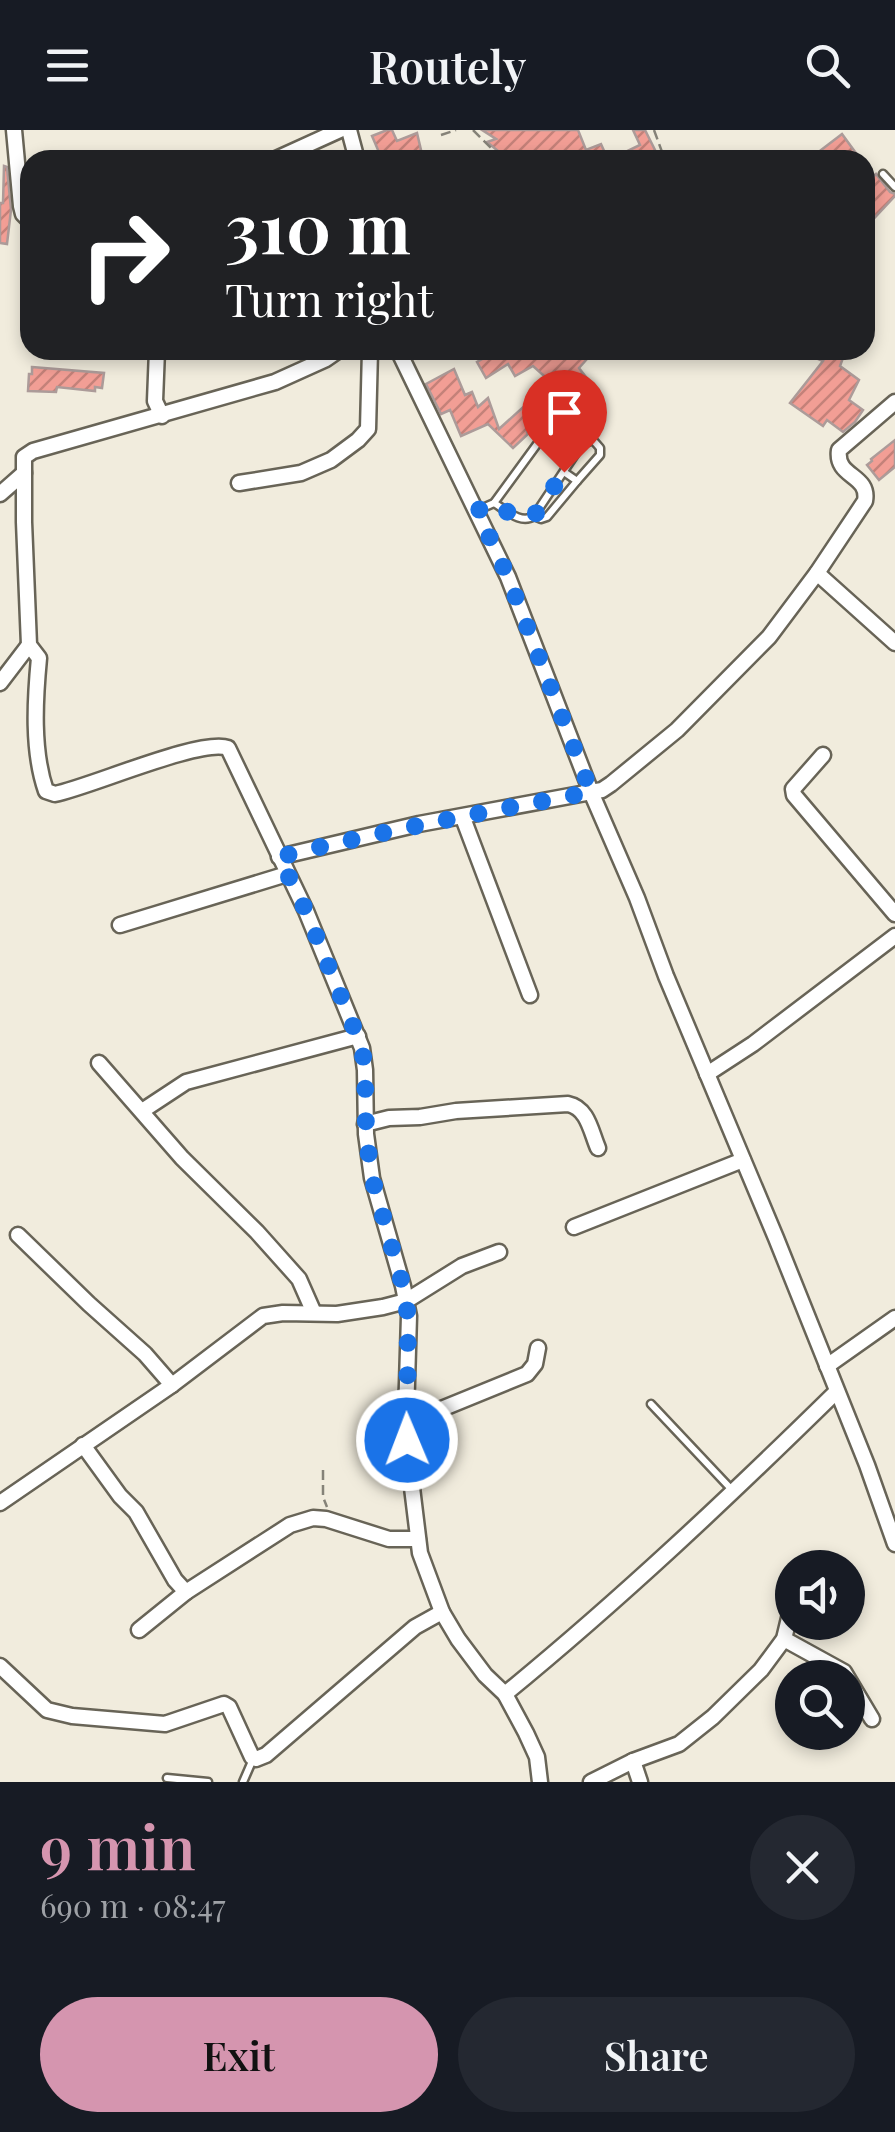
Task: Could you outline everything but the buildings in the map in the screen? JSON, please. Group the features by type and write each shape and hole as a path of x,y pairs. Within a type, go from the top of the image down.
{"street":[{"path":"14,130 20,195"},
{"path":"296,150 340,130"},
{"path":"156,360 156,401 162,416"},
{"path":"324,360 274,382 24,456 29,645 39,658 35,707 41,777 46,791 62,793 164,759 217,746 228,748 306,911 358,1036 365,1070 372,1178 408,1316 408,1463 425,1572 458,1639 505,1694 537,1757 540,1782"},
{"path":"239,483 301,473 331,460 358,440 368,429 370,360"},
{"path":"403,360 508,577 895,1544"},
{"path":"279,857 402,828 602,790 611,784 688,720 769,637 817,573 867,493 837,460 839,450 895,402"},
{"path":"0,494 24,472"},
{"path":"817,573 895,643"},
{"path":"0,682 29,645"},
{"path":"823,754 794,789 794,795 895,914"},
{"path":"463,818 530,995"},
{"path":"120,925 287,874"},
{"path":"707,1074 753,1044 895,936"},
{"path":"142,1111 186,1082 358,1036"},
{"path":"99,1063 182,1158 299,1279 314,1313"},
{"path":"366,1124 456,1111 568,1104 582,1111 598,1148"},
{"path":"574,1227 743,1160"},
{"path":"18,1235 146,1354 172,1384"},
{"path":"0,1503 263,1316 337,1314 406,1301 462,1266 499,1252"},
{"path":"826,1366 895,1318"},
{"path":"406,1416 428,1414 527,1374 535,1364 538,1348"},
{"path":"505,1694 582,1631 836,1392"},
{"path":"83,1445 136,1512 186,1592"},
{"path":"139,1630 186,1592 290,1525 313,1518 326,1519 390,1539 418,1539"},
{"path":"0,1666 47,1710 72,1716 166,1724 224,1704 254,1758 266,1755 403,1636 442,1612"},
{"path":"592,1782 679,1744 761,1670 784,1640 844,1672 872,1720"},
{"path":"633,1761 640,1782"}],"lane":[{"path":"883,174 895,187"},
{"path":"477,510 494,503 562,410"},
{"path":"494,503 522,520 529,520 582,444 588,440 596,442 600,455 547,517 534,516"},
{"path":"564,472 577,482"},
{"path":"651,1404 734,1492"},
{"path":"243,1782 254,1758"},
{"path":"166,1778 204,1782"}],"path":[{"path":"441,135 456,130"},
{"path":"473,130 494,150"},
{"path":"323,1470 323,1497 340,1524"}],"route":[{"path":"407,1440 408,1316 372,1178 362,1048 306,911 279,857 420,824 591,792 508,577 477,510 494,503 522,520 529,520 564,472"}]}
